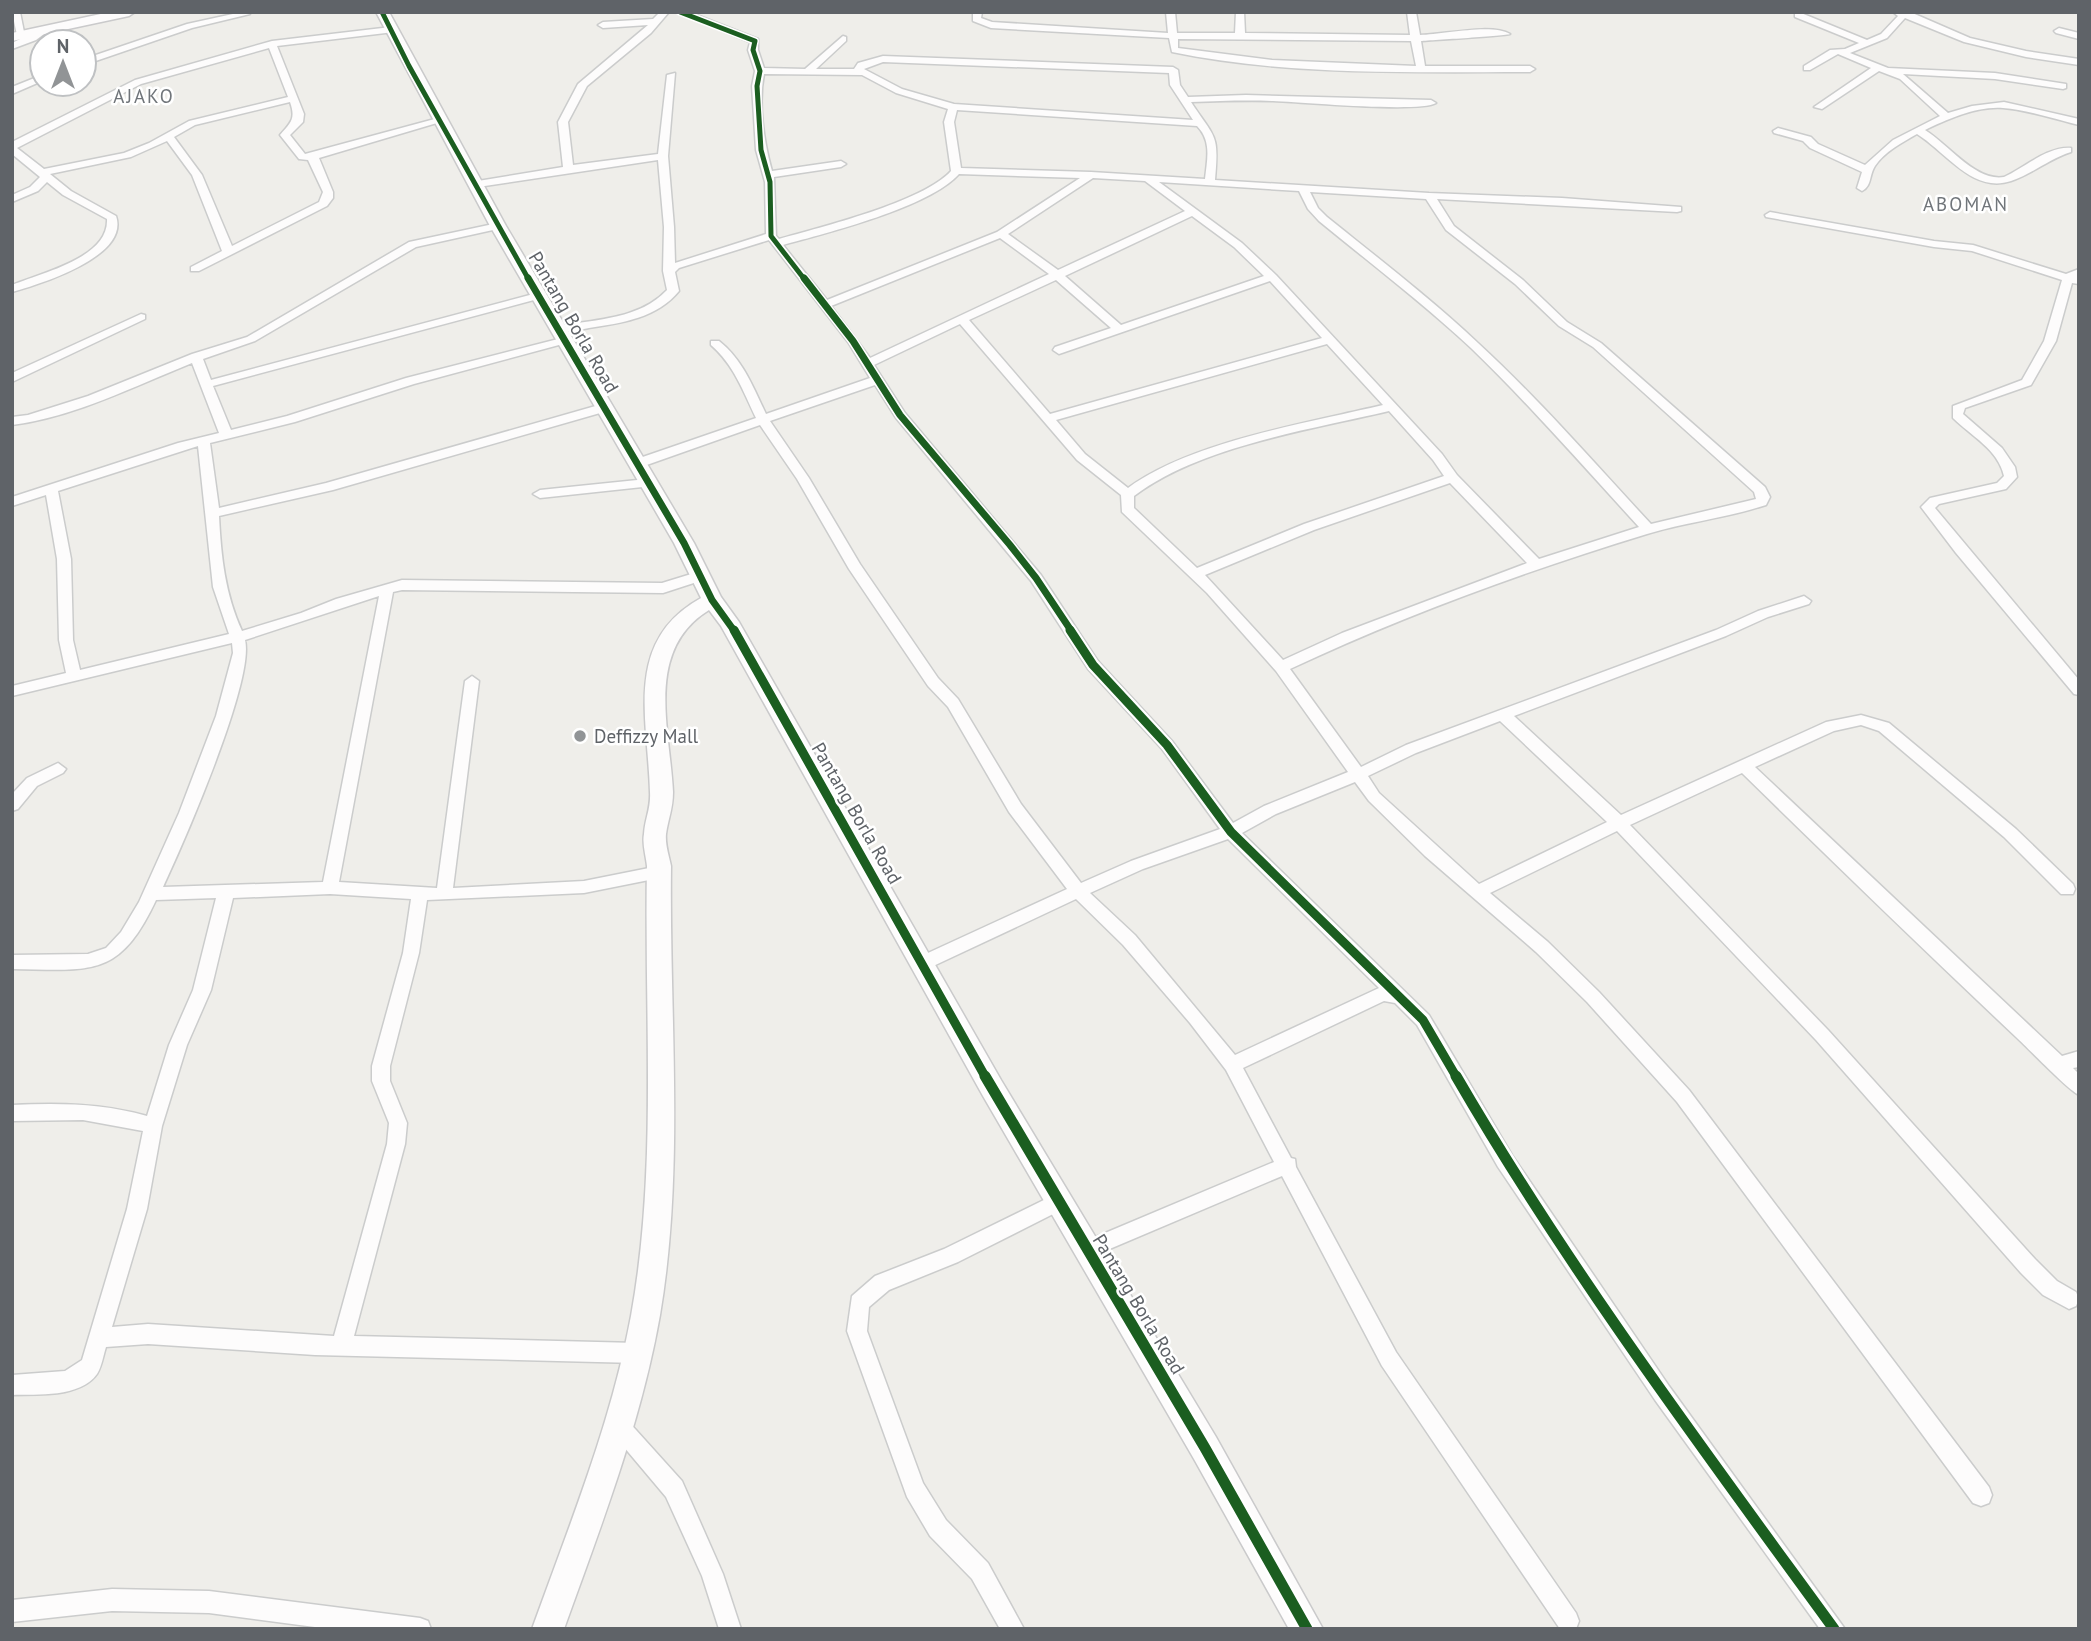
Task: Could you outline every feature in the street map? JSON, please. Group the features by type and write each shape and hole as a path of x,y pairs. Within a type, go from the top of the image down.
{"street":[{"path":"15,12 15,39 129,12"},
{"path":"568,169 563,122 583,84 665,12"},
{"path":"680,12 752,38 760,71 757,86 761,149 768,175 774,239 853,341 906,423 1036,578 1093,666 1167,745 1231,832 1423,1020 1505,1161 1662,1393 1834,1629"},
{"path":"978,12 976,19 991,25 1174,36 1415,37 1505,34"},
{"path":"1170,12 1175,50 1175,85 1209,132 1213,146 1210,182"},
{"path":"1240,12 1240,36"},
{"path":"1411,12 1421,69"},
{"path":"98,57 190,26 246,14"},
{"path":"1807,68 1833,52 1843,51 1887,33 1902,14 1967,40 2026,54 2079,62"},
{"path":"1798,15 1865,42"},
{"path":"12,289 49,275 88,255 106,243 114,230 112,218 67,193 12,147 138,82 272,44 386,21"},
{"name":"Pantang Borla Road","path":"386,21 478,184 498,226 541,295 701,576 712,600 735,633 1058,1202 1198,1436 1307,1629"},
{"path":"603,25 656,22"},
{"path":"2059,31 2079,36"},
{"path":"1320,37 1326,64"},
{"path":"807,72 843,39"},
{"path":"272,44 299,114 298,122 285,135 303,157 315,156 442,120"},
{"path":"1175,50 1243,60 1421,69 1530,69"},
{"path":"1843,51 1848,56 1903,77 1947,117"},
{"path":"858,71 861,65 883,59 1173,70"},
{"path":"1819,107 1884,69 1995,76 2063,86"},
{"path":"760,71 842,74 858,71 870,74 898,91 953,107 1200,123"},
{"path":"12,502 203,440 291,419 643,313 664,303 673,291 669,271 669,227 663,156 673,75"},
{"path":"1185,100 1259,97 1377,104 1431,103"},
{"path":"12,199 34,189 43,175 127,155 192,123 292,99"},
{"path":"1862,188 1867,170 1879,156 1947,117 1992,104 2079,122"},
{"path":"669,271 676,266 774,239 828,229 950,180 956,171 949,122 953,107"},
{"path":"1778,131 1807,139 1814,146 1867,170"},
{"path":"1919,131 1981,178 1994,181 2006,180 2067,150"},
{"path":"168,136 180,147 201,181 228,251"},
{"path":"195,269 323,204 328,198 328,192 313,160 315,156"},
{"path":"478,184 663,156"},
{"path":"768,175 841,164"},
{"path":"956,171 1091,175 1676,209"},
{"path":"823,305 1001,234 1091,175"},
{"path":"1149,179 1238,245 1272,276 1389,407 1438,457 1452,478 1536,565"},
{"path":"1302,187 1313,209 1323,219 1475,346 1648,529"},
{"path":"1281,667 1348,636 1536,565 1648,529 1746,507 1761,502 1763,496 1760,490 1597,345 1563,324 1520,282 1450,228 1429,196"},
{"path":"866,364 1193,212"},
{"path":"1770,215 1934,244 1972,248 2075,277 2050,341 2027,382 1959,406 1957,410 1957,415 1965,424 1996,451 2010,470 2011,477 2001,486 1935,501 1928,507 2079,690"},
{"path":"12,421 29,419 92,399 196,357 251,339 413,244 498,226"},
{"path":"1001,234 1056,274 1119,329"},
{"path":"12,272 26,283"},
{"path":"1059,349 1272,276"},
{"path":"208,384 541,295"},
{"path":"12,378 141,317"},
{"path":"961,318 1085,461 1128,494"},
{"path":"1049,418 1329,340"},
{"path":"715,343 728,354 740,371 763,420 803,478 876,601 933,682 953,703 1015,808 1078,891 1129,940 1196,1018 1232,1065 1288,1165 1298,1191 1389,1359 1568,1621"},
{"path":"196,357 226,434"},
{"path":"540,494 641,474 763,420 876,380"},
{"path":"1389,407 1235,446 1144,480 1128,494 1127,509 1195,574 1281,667 1374,797 1421,843 1479,891 1593,997 1684,1096 1981,1495"},
{"path":"211,514 328,487 603,408"},
{"path":"12,962 87,962 114,952 132,930 207,767 240,652 225,608 215,557 203,440"},
{"path":"1195,574 1309,527 1452,478"},
{"path":"51,489 64,559 65,640 74,675"},
{"path":"12,691 237,637 402,585 663,588 701,576"},
{"path":"330,888 387,588"},
{"path":"548,1629 620,1427 652,1269 660,1096 659,872 655,834 663,811 656,720 663,648 682,620 712,600"},
{"path":"923,963 1137,865 1231,832 1270,810 1359,774 1411,749 1721,634 1763,614 1804,601"},
{"path":"444,895 472,681"},
{"path":"1502,714 1620,824 1822,1035 2028,1266 2050,1288 2069,1299"},
{"path":"1479,891 1571,845 1843,721 1860,720 1884,727 2010,833 2067,889"},
{"path":"1744,766 2079,1087"},
{"path":"12,805 32,782 58,769"},
{"path":"150,894 330,888 444,895 584,887 659,872"},
{"path":"12,1385 73,1379 84,1375 90,1366 136,1209 153,1126 178,1045 202,990 226,891"},
{"path":"342,1345 396,1144 398,1123 381,1082 381,1066 411,953 420,894"},
{"path":"1232,1065 1382,994 1400,997"},
{"path":"2059,1065 2079,1059"},
{"path":"12,1113 87,1110 119,1114 153,1126"},
{"path":"1086,1250 1288,1165"},
{"path":"1013,1629 980,1571 938,1528 915,1489 857,1331 859,1303 882,1283 951,1256 1058,1202"},
{"path":"98,1338 148,1335 342,1345 637,1353"},
{"path":"620,1427 674,1489 712,1574 730,1629"},
{"path":"12,1611 112,1600 209,1602 420,1629"}],"cycle path":[{"path":"382,12 409,66 471,171 498,226 684,543 712,600 729,622 992,1088 1205,1448 1307,1629"},
{"path":"680,12 755,41 753,50 760,71 757,86 761,150 770,182 771,236 853,341 900,415 1010,545 1036,578 1093,665 1167,745 1231,832 1423,1020 1505,1161 1662,1393 1834,1629"}],"place":[{"name":"Deffizzy Mall","path":"580,736"}],"district":[{"name":"AJAKO","path":"144,96"},
{"name":"ABOMAN","path":"1966,204"}]}
